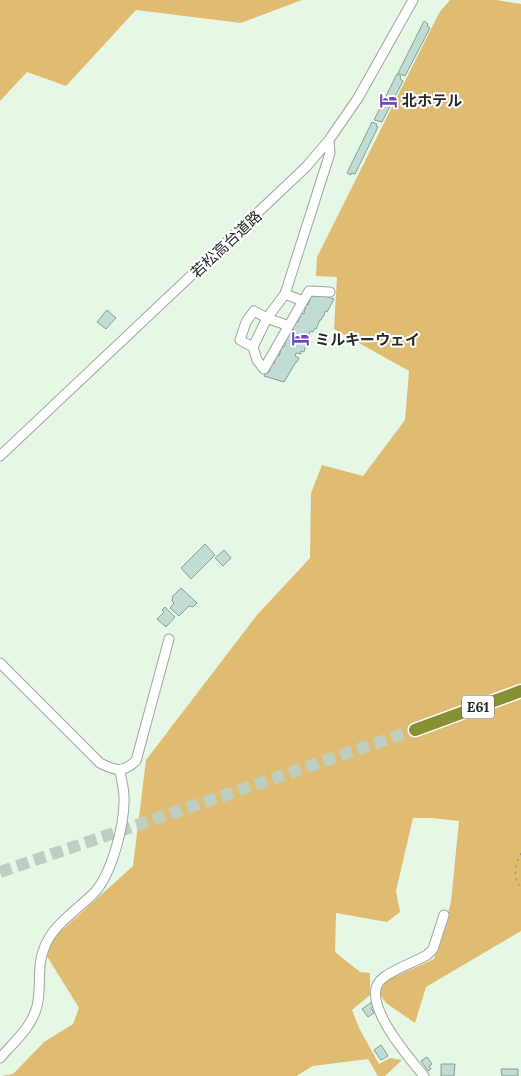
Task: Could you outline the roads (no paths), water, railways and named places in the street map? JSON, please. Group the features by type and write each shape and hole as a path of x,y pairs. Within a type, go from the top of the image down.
{"highway":[{"name":"E61","path":"415,730 521,691"}],"street":[{"name":"若松高台道路","path":"0,456 306,167 329,140 358,98 413,0"},
{"path":"329,140 330,153 284,294 267,318 253,346 257,360 264,369 309,291 330,292"},
{"path":"284,294 303,301"},
{"path":"253,346 240,340 246,322 254,311 289,326"},
{"path":"0,664 100,763 120,770 136,761 169,639"},
{"path":"0,1058 32,1022 38,1004 40,960 45,945 54,931 96,891 105,878 118,843 124,797 120,770"},
{"path":"424,1076 394,1039 380,1013 376,999 376,986 382,978 422,958 433,949 444,915"}],"tunnel":[{"path":"0,872 415,730"}],"place":[{"name":"北ホテル","path":"388,100"},
{"name":"ミルキーウェイ","path":"301,339"}]}
